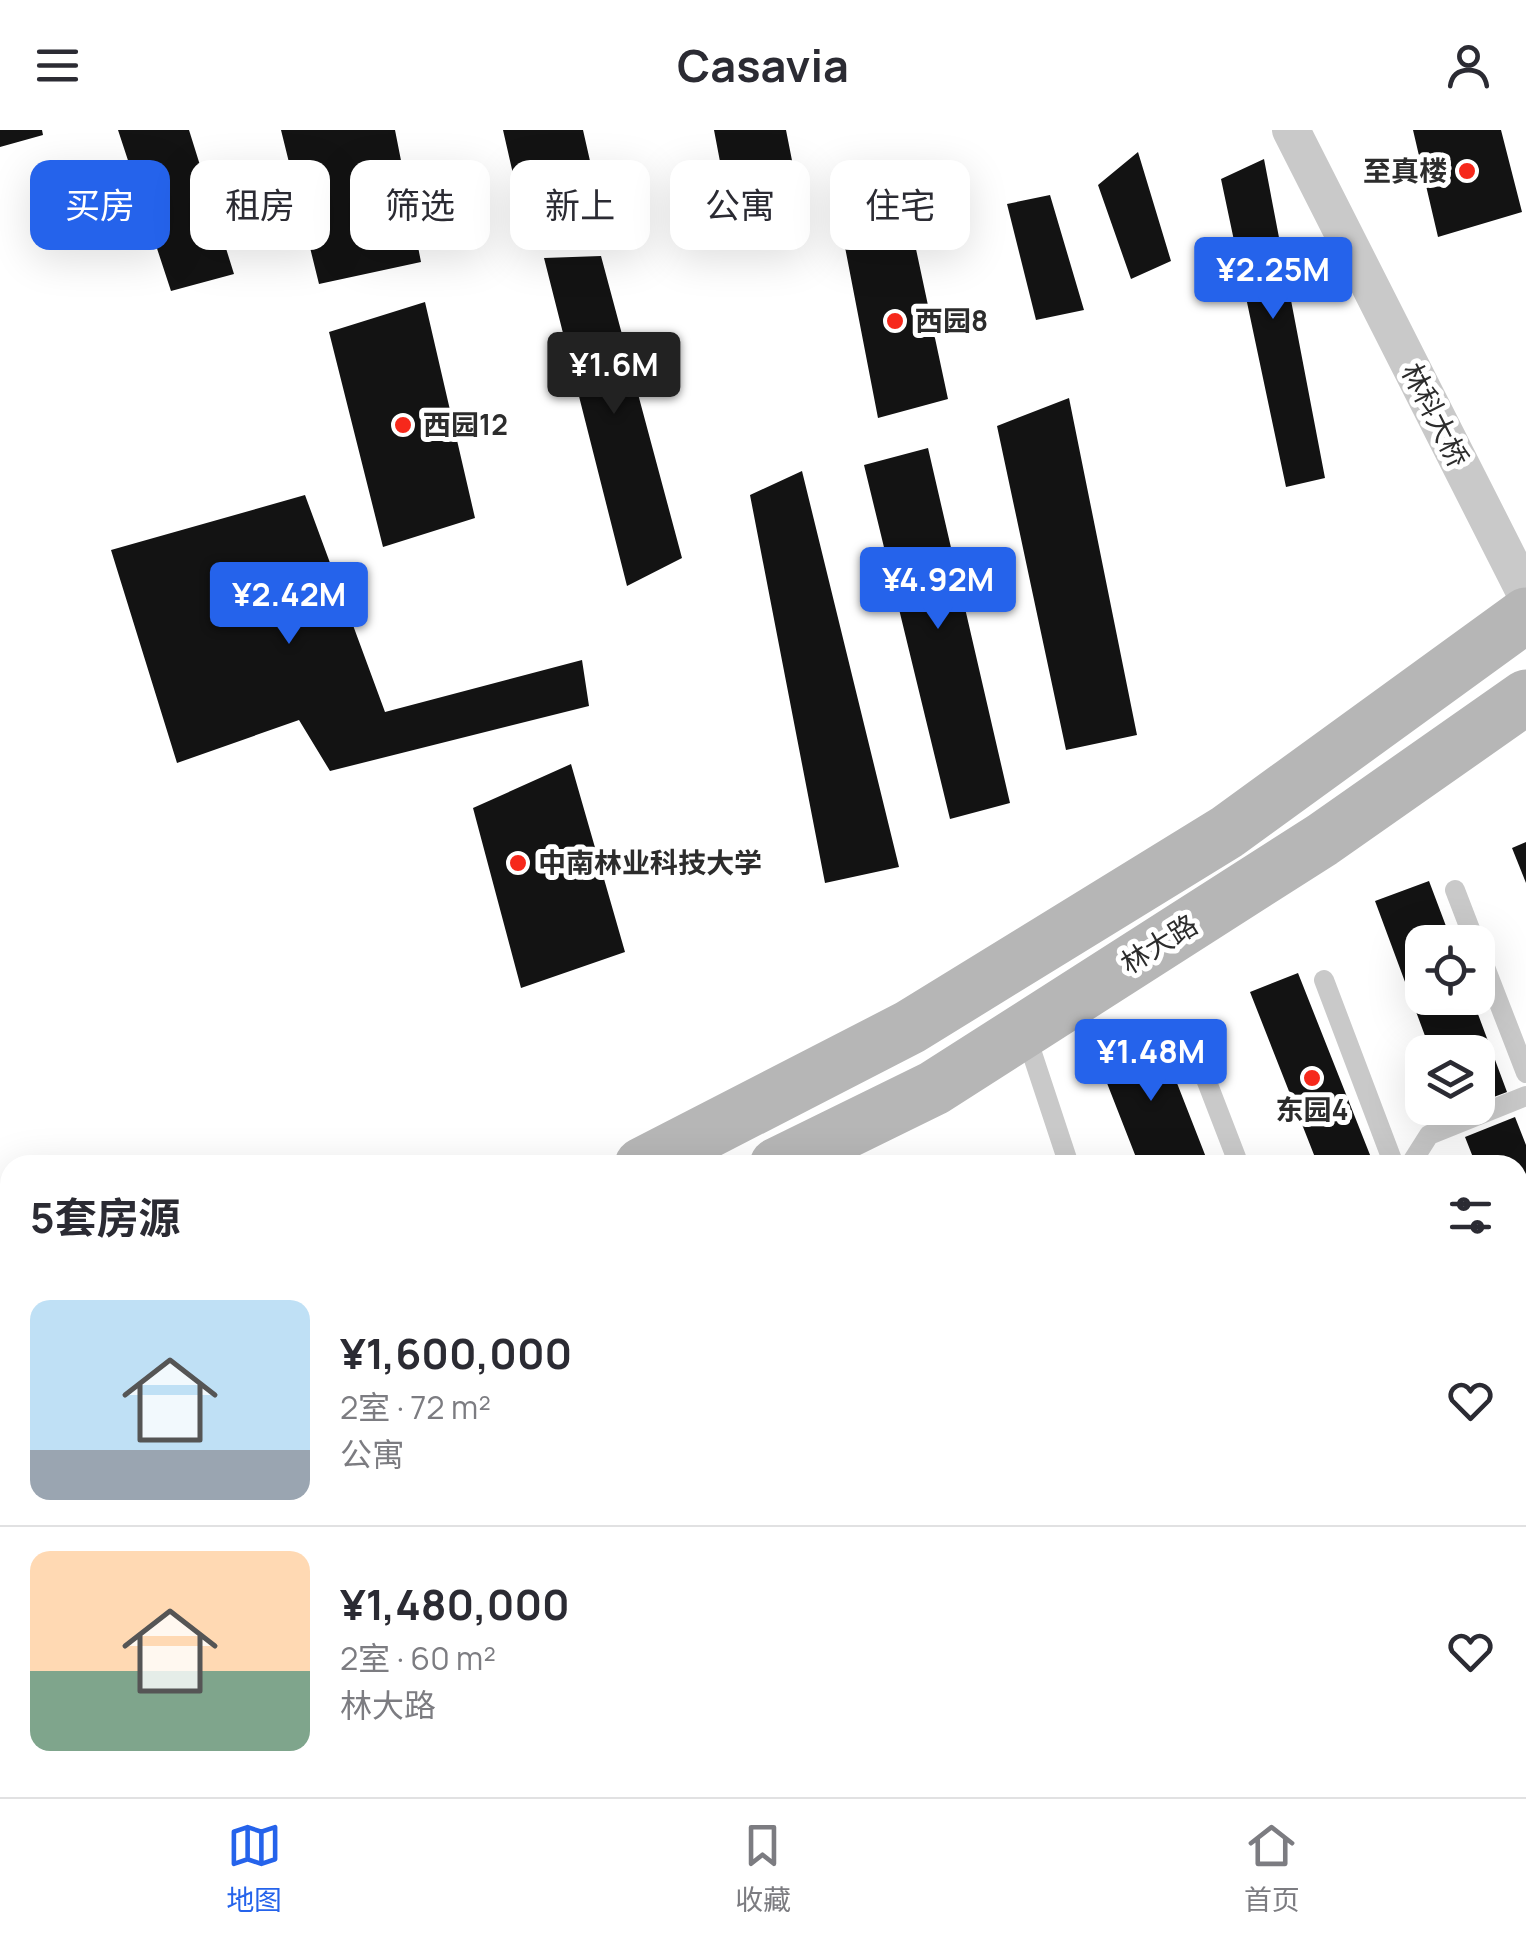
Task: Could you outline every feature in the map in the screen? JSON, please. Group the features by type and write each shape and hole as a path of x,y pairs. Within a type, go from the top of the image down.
{"main road":[{"path":"661,1155 910,1027 1226,832 1526,615"},
{"name":"林大路","path":"797,1155 934,1088 1322,840 1526,698"}],"street":[{"name":"林科大桥","path":"1291,130 1526,594"}],"lane":[{"path":"1455,890 1468,925"},
{"path":"1324,980 1390,1155"},
{"path":"1495,994 1526,1072"},
{"path":"1024,1030 1066,1155"},
{"path":"1198,1056 1236,1155"},
{"path":"1416,1155 1429,1134 1526,1096"}],"building":[{"path":"0,130 42,130 43,135 0,147"},
{"path":"118,130 189,130 198,160 190,160 190,250 226,250 234,274 171,291 158,250 170,250 170,160 128,160"},
{"path":"281,130 395,130 401,160 350,160 350,250 419,250 421,262 319,284 311,250 330,250 330,160 288,160"},
{"path":"503,130 583,130 590,160 510,160"},
{"path":"714,130 786,130 792,160 720,160"},
{"name":"至真楼","path":"1413,130 1501,130 1522,212 1438,237"},
{"path":"1138,152 1171,261 1131,279 1098,185"},
{"path":"1264,159 1325,478 1286,487 1221,179"},
{"path":"1050,195 1084,310 1036,320 1007,204"},
{"name":"西园8","path":"846,250 916,250 948,399 878,418"},
{"path":"601,256 682,558 627,586 544,258"},
{"name":"西园12","path":"425,302 475,518 383,547 329,332"},
{"path":"1069,398 1137,735 1066,750 997,426"},
{"path":"928,448 1010,803 950,819 864,465"},
{"path":"802,471 899,867 825,883 750,495"},
{"path":"305,495 385,712 582,660 589,706 330,771 299,720 177,763 111,550"},
{"path":"571,764 625,952 521,988 473,808"},
{"path":"1526,842 1526,883 1512,848"},
{"path":"1429,881 1446,925 1405,925 1405,982 1375,901"},
{"name":"东园4","path":"1298,973 1370,1155 1314,1155 1250,992"},
{"path":"1417,1015 1478,1015 1486,1035 1425,1035"},
{"path":"1157,1032 1205,1155 1135,1155 1096,1055"},
{"path":"1495,1060 1507,1092 1495,1097"},
{"path":"1515,1117 1526,1155 1472,1155 1465,1137"}],"place":[{"name":"至真楼","path":"1467,171"},
{"name":"西园8","path":"895,321"},
{"name":"西园12","path":"403,425"},
{"name":"中南林业科技大学","path":"518,863"},
{"name":"东园4","path":"1312,1078"}]}
